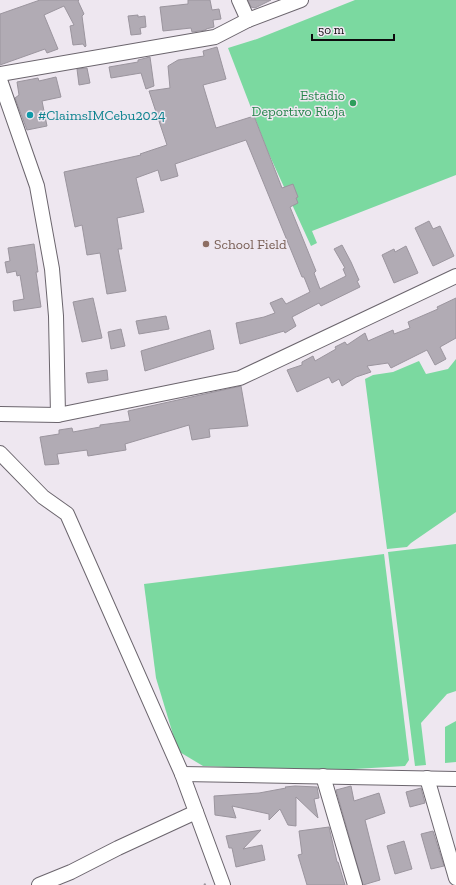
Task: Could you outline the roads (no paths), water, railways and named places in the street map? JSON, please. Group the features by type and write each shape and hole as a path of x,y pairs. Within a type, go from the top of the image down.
{"street":[{"path":"239,0 248,20"},
{"path":"0,74 215,37 248,20 301,0"},
{"path":"0,80 37,186 52,269 56,316 58,415"},
{"path":"0,414 58,415 240,378 456,276"},
{"path":"0,453 43,497 67,514 182,774 223,885"},
{"path":"182,774 456,779"},
{"path":"323,776 355,885"},
{"path":"427,778 456,878"},
{"path":"39,885 71,872 118,848 196,812"}],"place":[{"name":"Estadio Deportivo Rioja","path":"353,103"},
{"name":"#ClaimsIMCebu2024","path":"30,115"},
{"name":"School Field","path":"206,244"}]}
